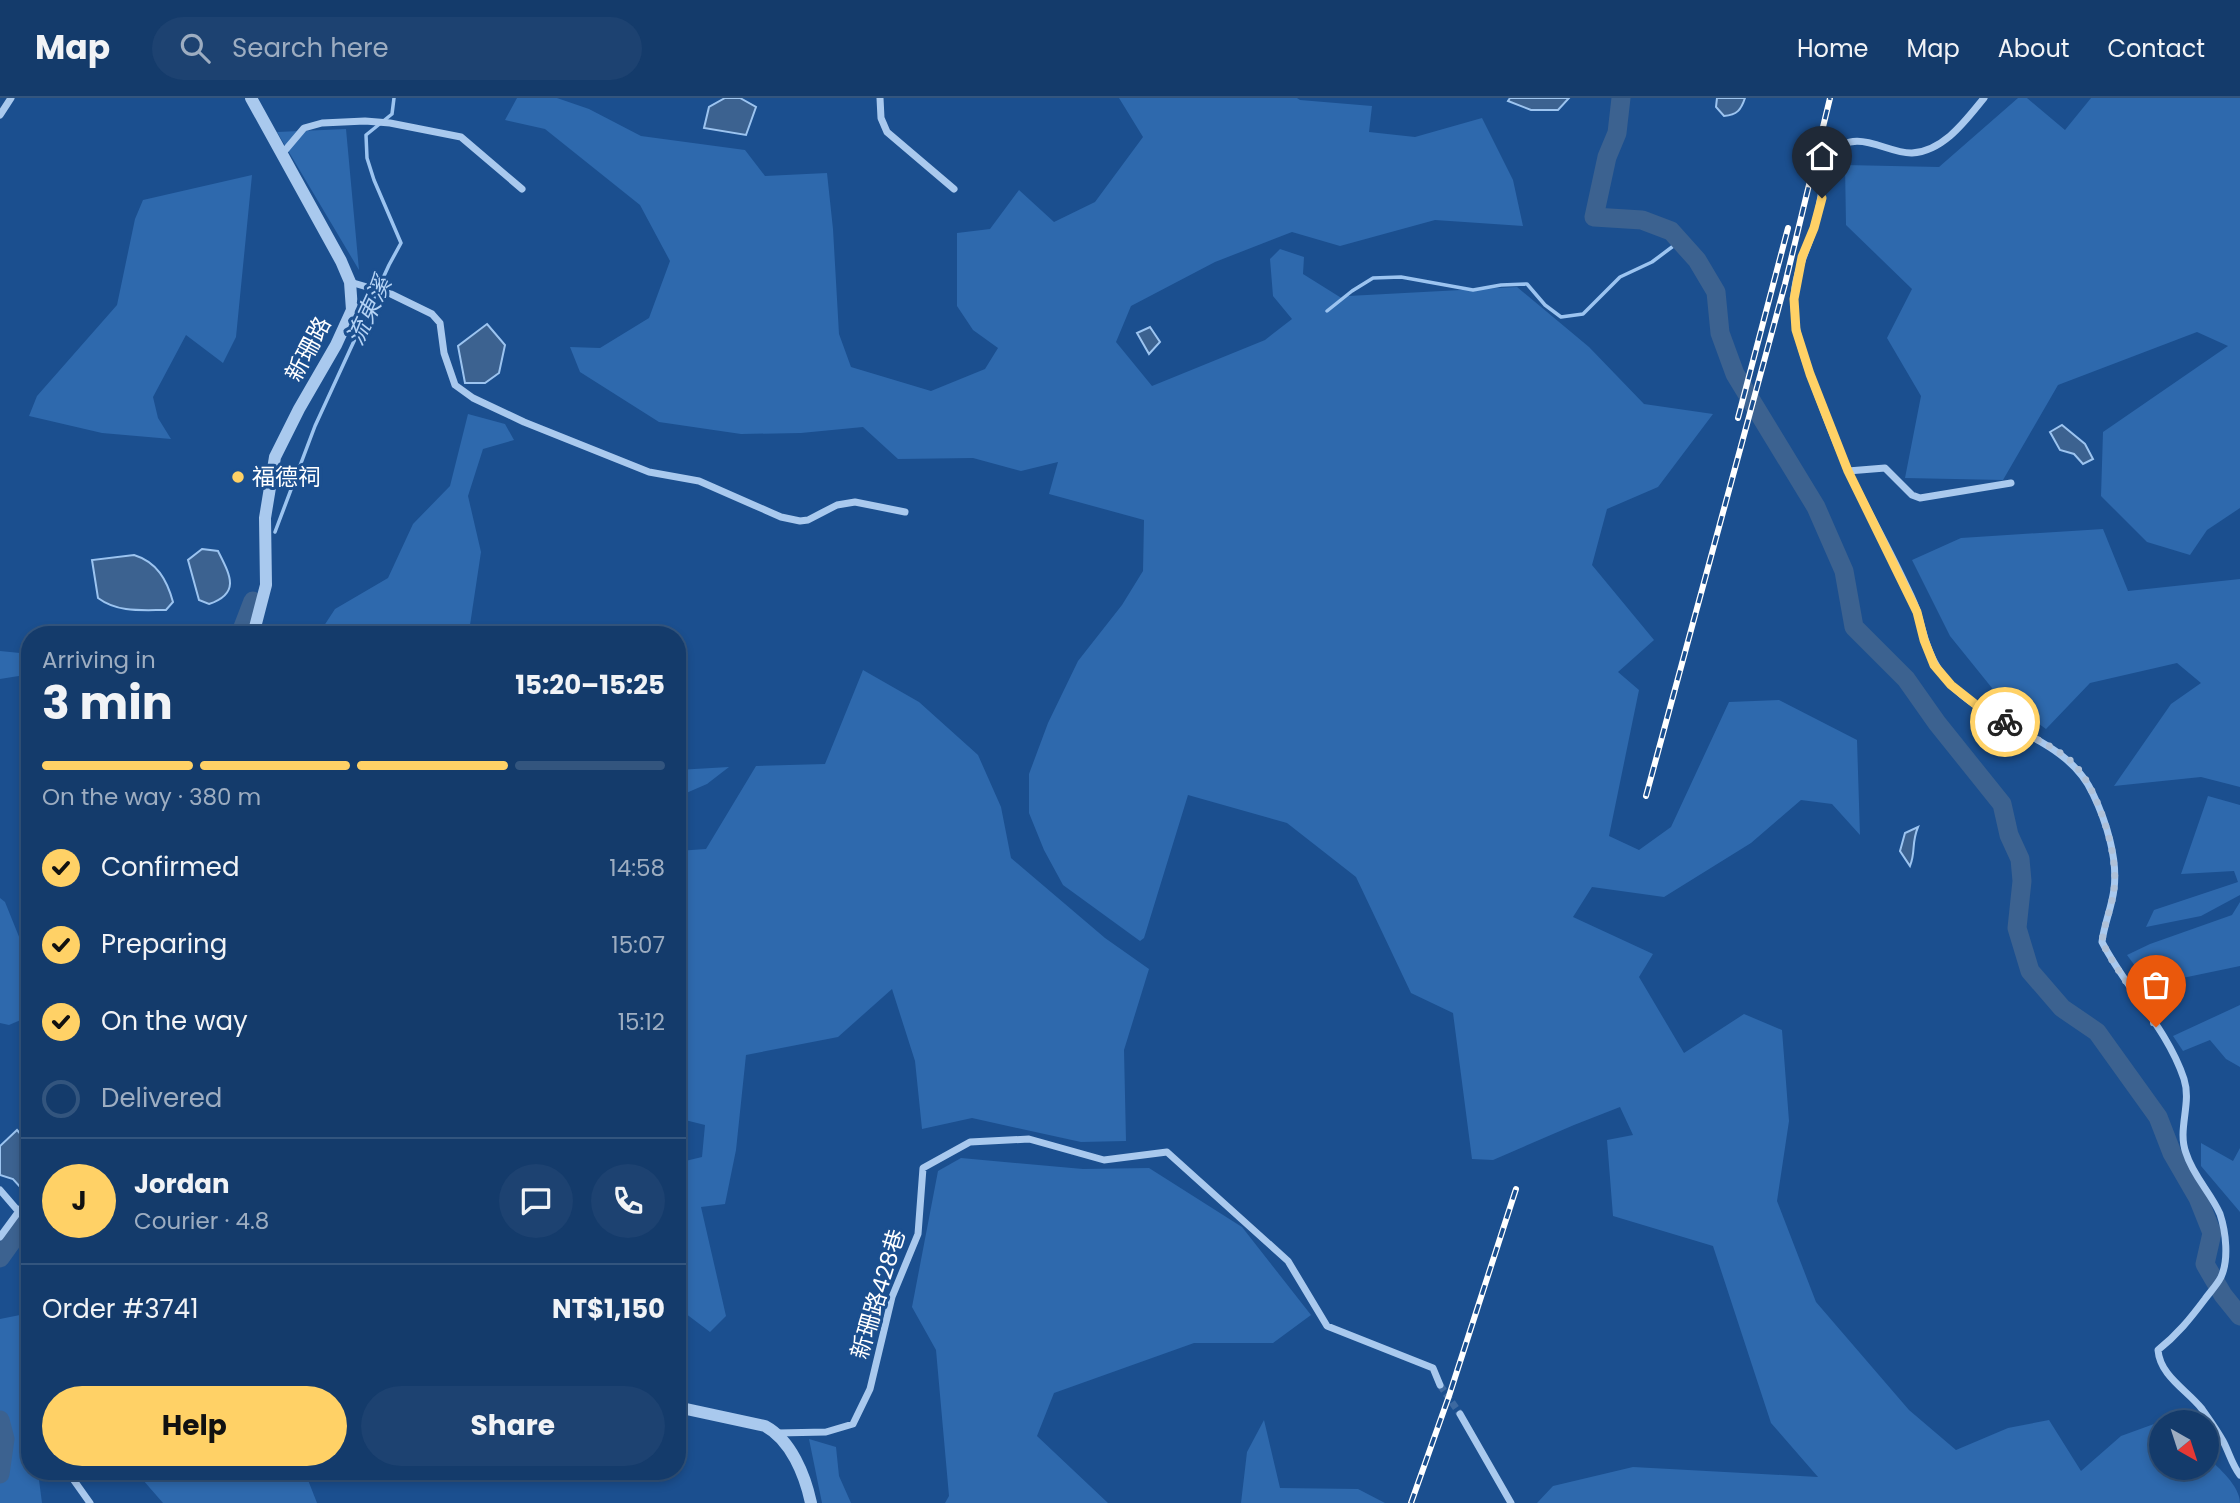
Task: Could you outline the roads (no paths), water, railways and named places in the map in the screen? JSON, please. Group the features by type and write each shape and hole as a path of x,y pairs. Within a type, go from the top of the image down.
{"street":[{"path":"0,115 11,98"},
{"name":"新珊路","path":"251,98 341,261 350,282 352,310 275,457 265,518 266,585 255,626"},
{"path":"880,98 881,118 887,132 954,189"},
{"path":"1984,98 1959,128 1937,146 1912,153 1869,141 1840,146 1828,157 1822,198 1802,257 1794,299 1796,330 1848,471 1903,580 1917,612 1934,665 1951,685 1975,704 2069,760 2082,773 2093,793 2110,835 2115,887 2102,942 2170,1050 2185,1083 2186,1104 2182,1135 2186,1153 2219,1212 2224,1228 2221,1277 2183,1328 2158,1350 2159,1360 2168,1375 2202,1409 2223,1441 2240,1475"},
{"path":"282,154 304,128 322,123 390,123 461,137 522,189"},
{"path":"350,282 391,294 432,314 440,323 444,353 455,385 473,398 524,422 649,472 699,481 781,517 808,520 837,505 855,502 905,512"},
{"path":"1848,471 1885,468 1912,495 1920,498 2011,483"},
{"name":"新珊路428巷","path":"778,1433 826,1432 853,1424 870,1388 892,1297 918,1234 923,1168 970,1142 1029,1139 1104,1160 1167,1152 1288,1261 1327,1326 1433,1367 1440,1385"},
{"path":"0,1190 19,1212"},
{"path":"0,1237 21,1209"},
{"path":"686,1409 765,1426 778,1433 801,1471 811,1503"},
{"path":"1460,1414 1511,1503"},
{"path":"74,1480 90,1503"}],"waterway":[{"name":"流東溪","path":"275,532 315,426 401,243 367,158 366,135 392,114 394,98"},
{"path":"1621,98 1617,133 1607,157 1594,217 1642,220 1671,231 1697,260 1716,292 1720,333 1735,374 1816,507 1844,571 1854,627 1906,679 1937,723 2002,804 2009,835 2020,859 2022,881 2017,928 2030,971 2062,1008 2097,1032 2158,1117 2172,1153 2198,1198 2212,1233 2205,1264 2223,1295 2240,1316"},
{"path":"1327,311 1373,278 1401,277 1473,290 1527,284 1545,305 1561,317 1583,314 1620,277 1652,262 1680,241"},
{"name":"流東溪","path":"243,626 253,601"},
{"name":"流東溪","path":"0,1258 21,1229"},
{"name":"流東溪","path":"0,1420 5,1439 0,1474"}],"tunnel":[{"path":"1440,1385 1460,1414"}],"railway":[{"path":"1646,796 1785,284 1830,98"},
{"path":"1738,418 1788,228"},
{"path":"1411,1503 1449,1396 1516,1189"}],"place":[{"name":"福德祠","path":"238,477"}]}
